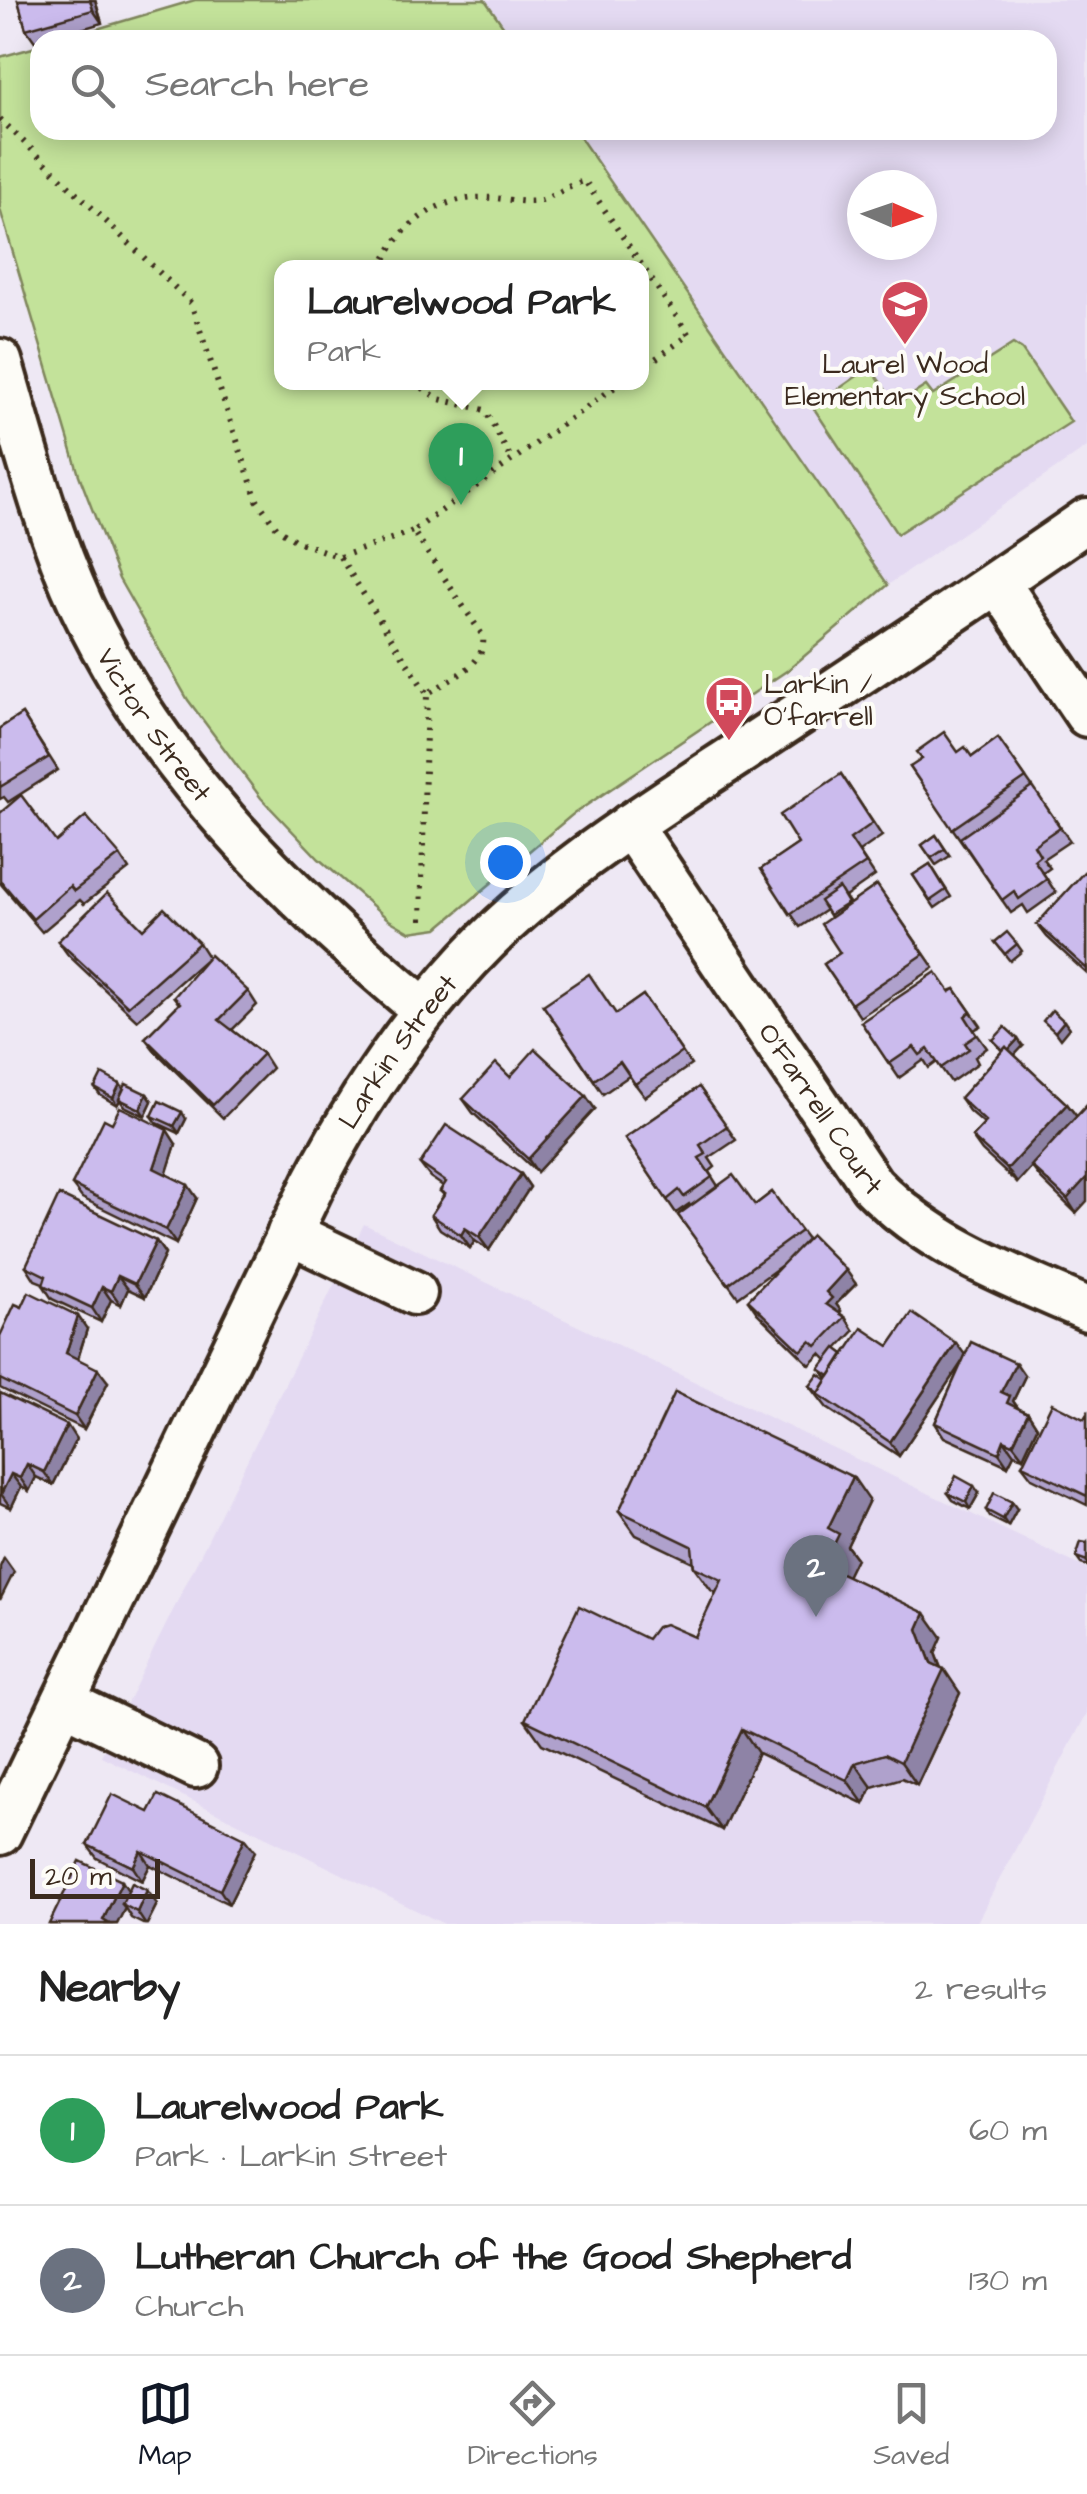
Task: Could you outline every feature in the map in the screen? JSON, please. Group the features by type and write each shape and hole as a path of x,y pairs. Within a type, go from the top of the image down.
{"street":[{"name":"Victor Street","path":"0,361 8,422 81,604 166,750 196,792 268,872 424,1010"},
{"name":"Larkin Street","path":"0,1833 289,1233 361,1098 424,1010 516,914 630,825 1087,520"},
{"path":"998,583 1087,715"},
{"name":"O'Farrell Court","path":"630,825 872,1185 924,1231 960,1252 1087,1310"},
{"path":"289,1233 415,1293"},
{"path":"64,1702 196,1766"}],"path":[{"path":"0,119 191,303 256,500 277,528 296,541 340,558 427,694 421,920"},
{"path":"385,260 392,244 412,222 446,203 474,197 542,200 586,181 639,260"},
{"path":"649,275 689,335 649,363"},
{"path":"425,390 439,400 485,410 512,460"},
{"path":"340,558 413,531 611,390"},
{"path":"413,531 483,636 484,645 480,658 427,694"}],"shaded area":[{"name":"Laurel Wood Elementary School","path":"485,0 1087,0 1087,447 888,585 582,140 1057,140 1057,30 506,30"},
{"path":"364,1224 1087,1569 1087,1713 976,1924 444,1924 101,1756"}],"green space":[{"path":"195,0 485,0 506,30 93,30"},
{"path":"30,49 30,140 582,140 888,585 788,670 572,815 438,928 410,932 389,920 319,859 261,798 188,700 119,579 79,475 0,209 0,57"},
{"path":"1013,344 1022,350 1071,422 897,534 813,407 870,367 896,405 926,386 933,395"}],"building":[{"path":"18,0 90,0 93,10 26,29"},
{"path":"22,714 49,757 0,787 0,728"},
{"path":"944,732 958,752 965,747 972,757 998,738 1026,778 952,829 910,767 922,759 916,752"},
{"path":"841,774 873,823 850,839 866,863 790,914 761,869 798,844 780,815"},
{"path":"1033,787 1060,827 1034,845 1040,855 1034,860 1047,879 1019,899 1014,891 1002,900 960,838"},
{"path":"21,795 56,842 86,816 120,855 74,891 70,886 33,919 0,880 0,813"},
{"path":"936,835 945,849 931,858 922,845"},
{"path":"930,864 946,890 930,901 913,875"},
{"path":"1084,872 1087,874 1087,969 1037,924"},
{"path":"877,885 924,954 851,1004 824,964 840,953 821,924"},
{"path":"839,888 848,903 829,915 820,901"},
{"path":"107,893 143,929 164,908 199,943 128,1006 58,941"},
{"path":"1007,932 1017,944 1005,954 995,942"},
{"path":"210,955 248,991 219,1020 263,1054 213,1105 145,1038 180,1003 174,997"},
{"path":"936,972 950,992 955,989 971,1012 965,1016 977,1035 965,1043 969,1049 941,1068 928,1049 920,1055 914,1047 889,1064 861,1022"},
{"path":"589,974 616,1014 643,995 682,1052 635,1084 620,1062 594,1080 543,1005"},
{"path":"1052,1010 1064,1021 1055,1032 1043,1021"},
{"path":"1005,1027 1018,1039 1008,1050 993,1040"},
{"path":"1006,1047 1067,1104 1007,1169 972,1137 986,1122 960,1098"},
{"path":"535,1049 586,1096 528,1159 463,1099 496,1063 510,1077"},
{"path":"102,1074 120,1084 113,1098 95,1088"},
{"path":"126,1084 147,1094 140,1109 119,1099"},
{"path":"699,1087 727,1126 700,1145 706,1154 699,1158 712,1177 684,1197 679,1190 667,1200 625,1138"},
{"path":"159,1101 182,1112 174,1126 152,1116"},
{"path":"1087,1105 1087,1177 1067,1199 1031,1166"},
{"path":"120,1107 167,1130 154,1168 188,1185 166,1230 72,1185 104,1119 112,1123"},
{"path":"446,1125 521,1174 479,1237 465,1228 461,1235 431,1215 445,1194 440,1191 446,1182 420,1164"},
{"path":"733,1175 755,1205 772,1192 801,1231 728,1284 678,1215"},
{"path":"59,1195 156,1241 135,1284 118,1276 111,1291 102,1287 92,1308 43,1285 46,1276 26,1266"},
{"path":"811,1235 846,1270 826,1292 832,1298 826,1304 845,1317 817,1346 811,1341 801,1351 748,1300"},
{"path":"29,1292 78,1316 66,1353 98,1369 75,1416 0,1379 0,1336 15,1304 22,1307"},
{"path":"912,1313 956,1343 890,1442 818,1394 862,1328 889,1346"},
{"path":"971,1342 1016,1363 1001,1392 1010,1396 1007,1403 1028,1413 1013,1444 1004,1440 999,1453 935,1423"},
{"path":"836,1348 844,1354 830,1376 820,1369"},
{"path":"819,1374 827,1380 819,1393 810,1386"},
{"path":"675,1392 853,1477 828,1528 839,1534 824,1565 925,1613 918,1629 931,1663 944,1669 901,1762 885,1754 855,1763 847,1780 742,1729 705,1807 525,1720 579,1606 647,1639 656,1627 665,1624 695,1637 722,1580 694,1567 692,1546 619,1511"},
{"path":"0,1393 67,1425 44,1472 27,1464 20,1478 11,1474 1,1494"},
{"path":"1052,1403 1084,1419 1087,1414 1087,1496 1022,1465"},
{"path":"956,1476 974,1486 966,1502 948,1493"},
{"path":"994,1493 1012,1502 1003,1519 986,1510"},
{"path":"1081,1542 1087,1543 1087,1561 1076,1557"},
{"path":"112,1794 149,1812 158,1795 245,1838 220,1890 141,1851 133,1867 87,1845"},
{"path":"80,1861 122,1881 103,1920 110,1924 49,1924"},
{"path":"132,1883 147,1890 137,1912 122,1904"}],"place":[{"name":"Laurel Wood Elementary School","path":"905,346"},
{"name":"Laurelwood Park","path":"461,505"},
{"name":"Larkin / O'farrell","path":"729,742"},
{"name":"Lutheran Church of the Good Shepherd","path":"816,1617"}]}
